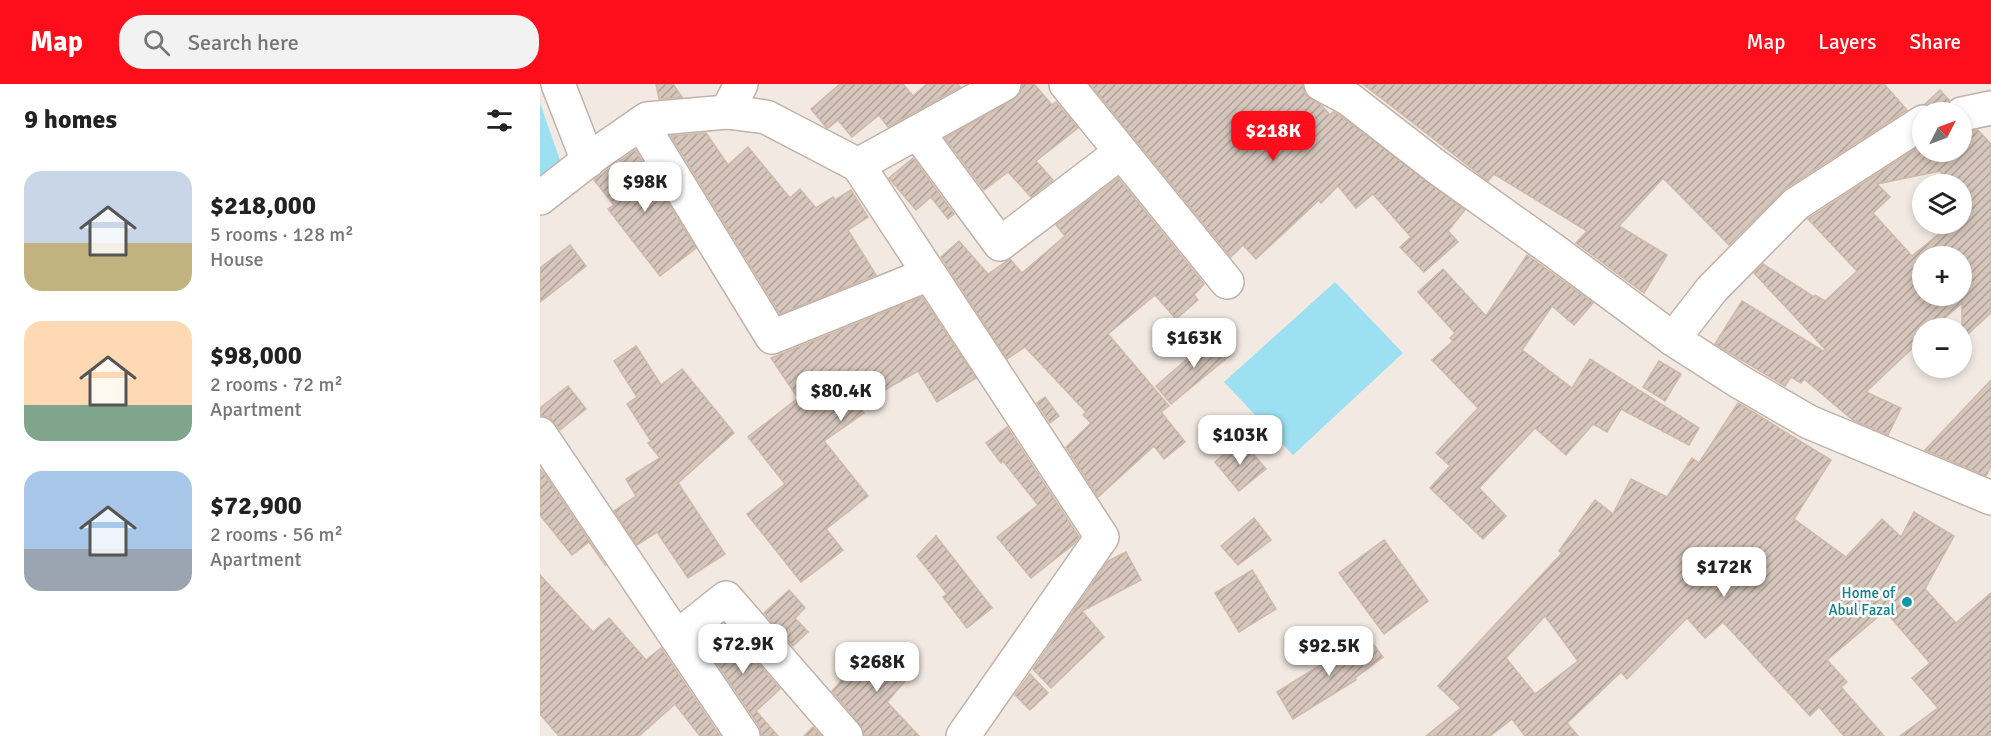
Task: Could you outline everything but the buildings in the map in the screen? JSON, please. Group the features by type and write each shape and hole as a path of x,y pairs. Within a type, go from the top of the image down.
{"street":[{"path":"558,84 588,161"},
{"path":"1066,84 1227,282"},
{"path":"1321,84 1349,99 1438,168 1673,339 1809,422 1991,498"},
{"path":"858,165 918,133 984,89"},
{"path":"540,198 647,119 734,98 858,165 1102,537 963,736"},
{"path":"1972,112 1991,108"},
{"path":"641,123 772,337 929,274"},
{"path":"1673,339 1712,289 1796,204 1912,129"},
{"path":"918,133 1000,244 1121,152"},
{"path":"540,434 743,736"},
{"path":"677,637 726,598 846,736"}],"water":[{"path":"540,103 562,166 540,189"},
{"path":"1335,282 1403,353 1293,455 1224,382"}],"place":[{"name":"Home of Abul Fazal","path":"1907,602"}]}
